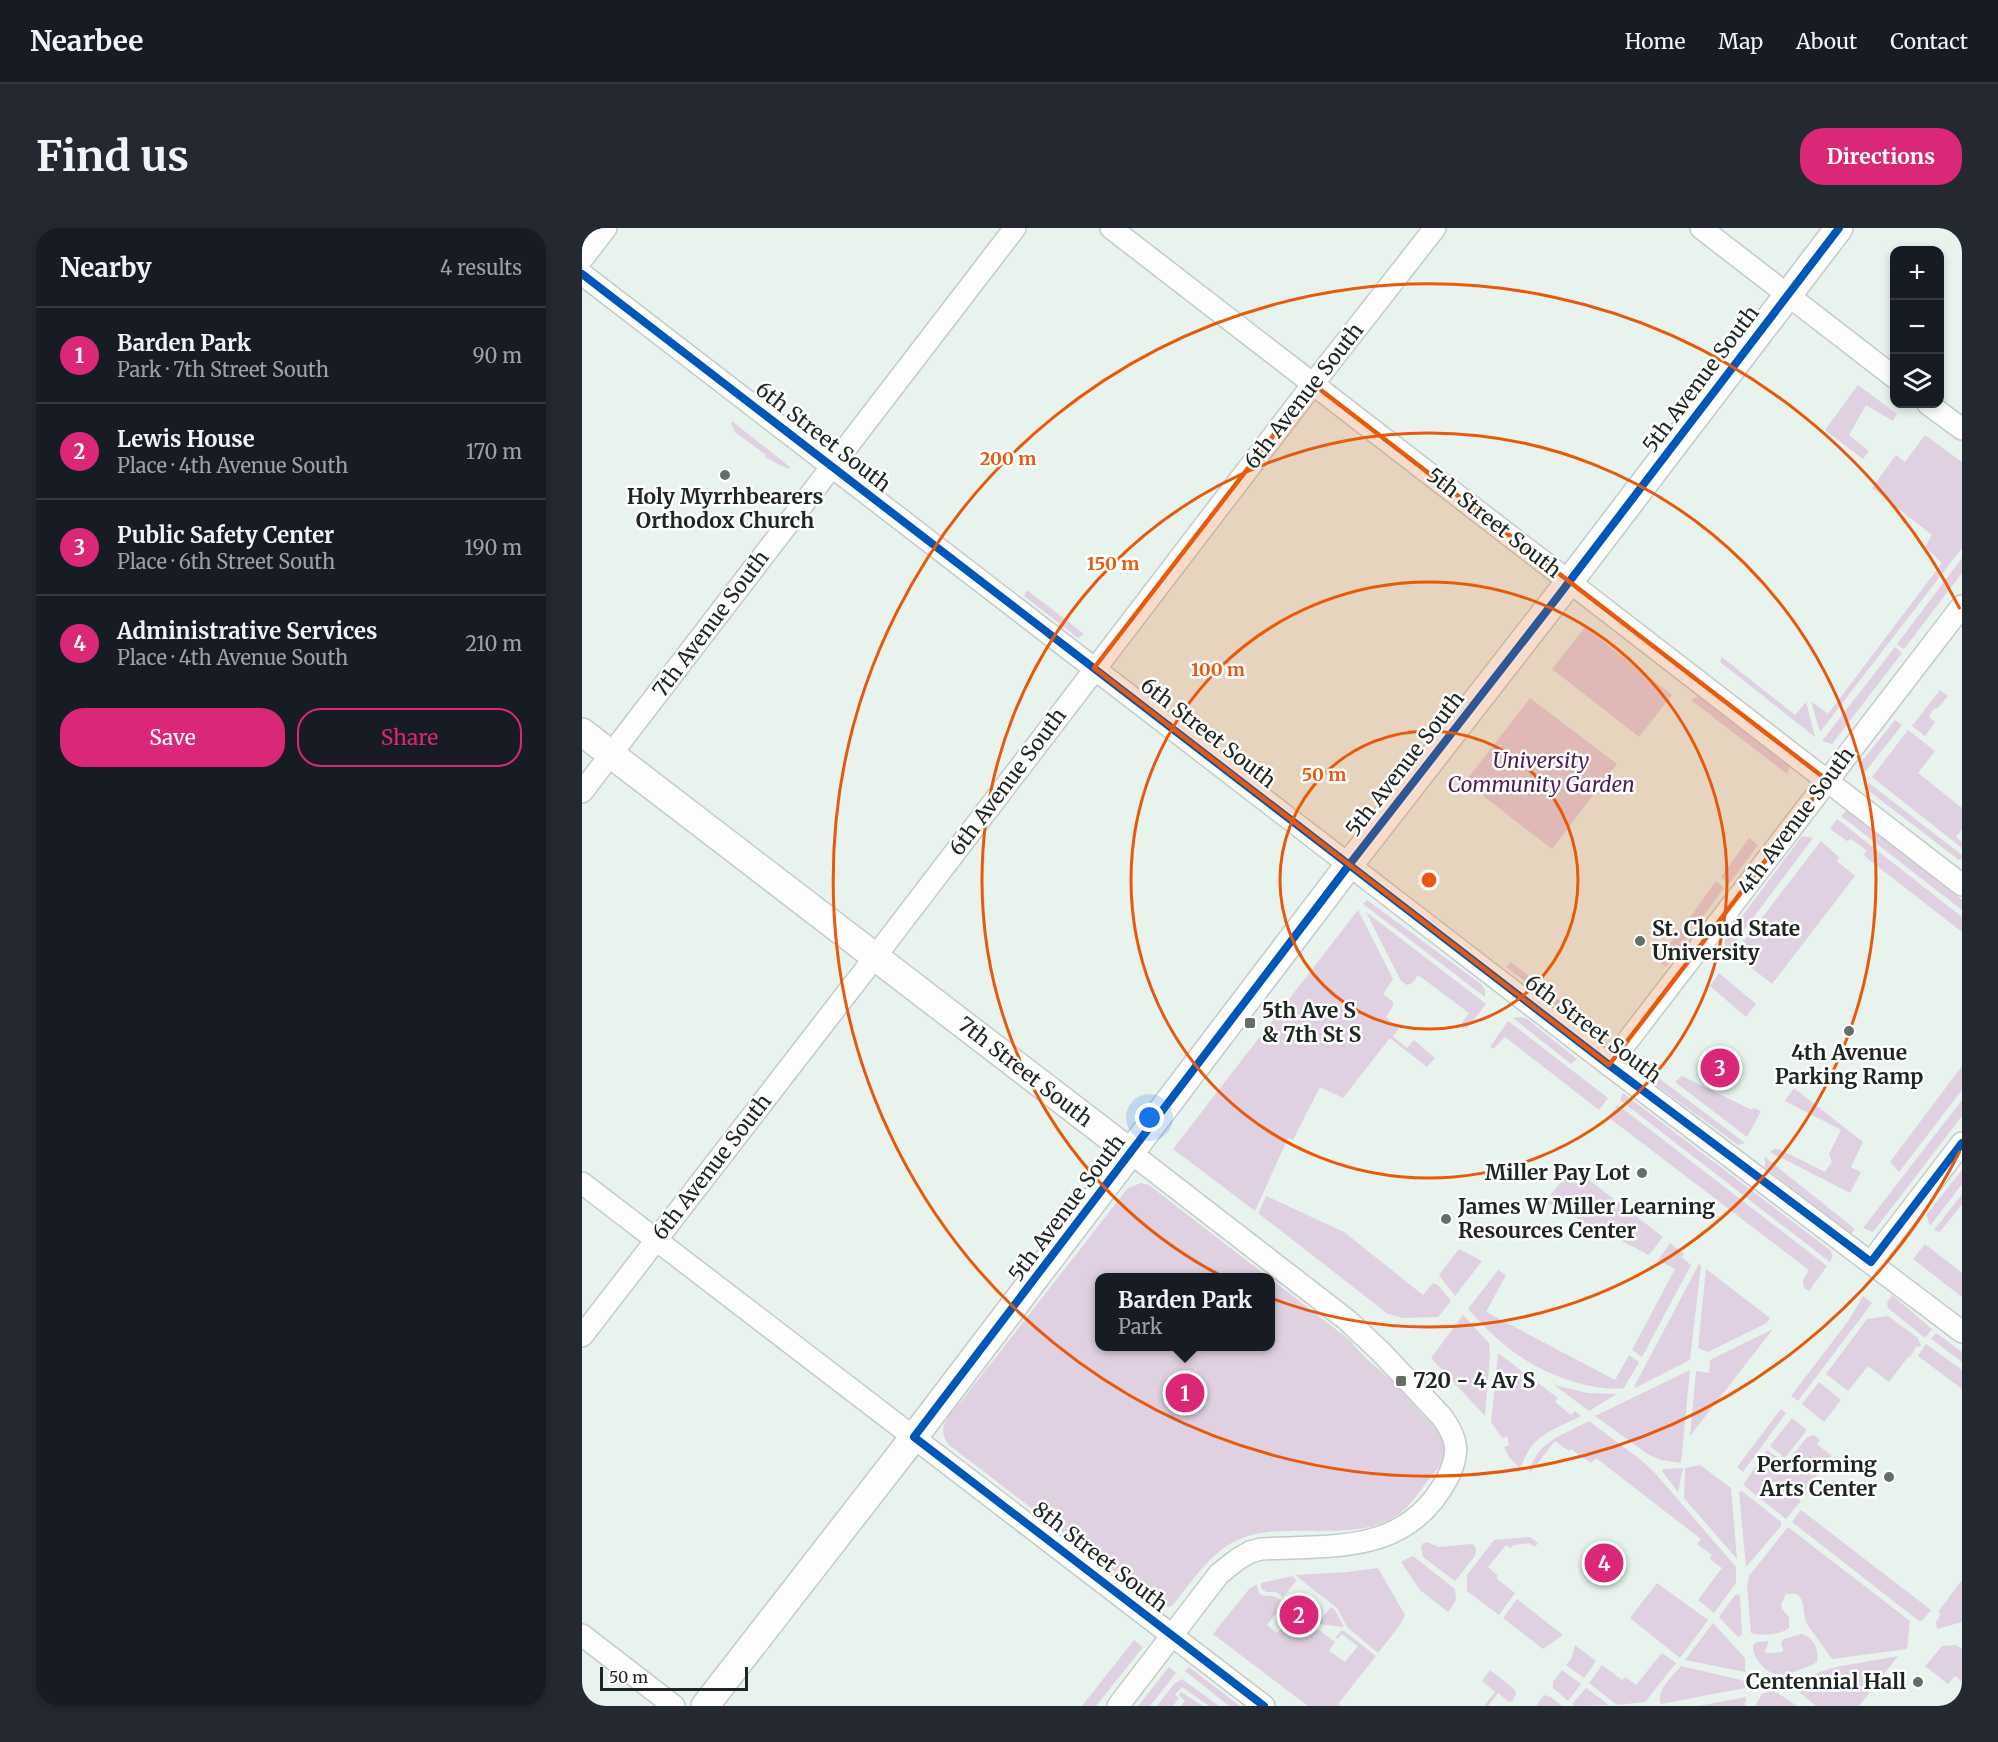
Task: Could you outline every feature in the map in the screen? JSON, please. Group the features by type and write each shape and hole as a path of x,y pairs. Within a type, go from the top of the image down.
{"street":[{"path":"582,259 606,228"},
{"name":"7th Avenue South","path":"582,792 1015,228"},
{"name":"5th Street South","path":"1111,228 1962,885"},
{"name":"6th Avenue South","path":"582,1336 1435,228"},
{"path":"1701,228 1890,374"},
{"name":"5th Avenue South","path":"705,1706 914,1437 1349,865 1569,582 1839,228"},
{"name":"6th Street South","path":"582,274 1609,1065 1962,1332"},
{"path":"1933,408 1962,429"},
{"name":"4th Avenue South","path":"1609,1065 1962,606"},
{"name":"7th Street South","path":"582,732 1347,1320 1382,1352 1451,1430 1456,1443 1455,1461 1444,1485 1418,1517 1393,1533 1364,1542 1261,1549 1250,1552 1219,1574 1172,1635"},
{"path":"1871,1262 1962,1143"},
{"name":"8th Street South","path":"582,1183 1264,1706"},
{"path":"582,1635 674,1706"},
{"path":"1118,1706 1172,1635"}],"highlighted area":[{"path":"1313,384 1827,780 1609,1065 1094,668"}],"green space":[{"path":"1858,385 1897,414 1893,421 1866,405 1849,435 1869,451 1863,459 1825,430"},
{"path":"732,421 790,467 788,469 765,457 766,455 735,432"},
{"path":"1925,435 1962,462 1962,548 1820,732 1811,701 1828,714 1942,563 1925,547 1932,535 1872,488 1896,455 1905,462"},
{"path":"1962,558 1962,573 1904,649 1897,644"},
{"path":"1027,590 1084,634 1078,638 1024,596"},
{"name":"University Community Garden","path":"1585,627 1672,695 1639,737 1552,669"},
{"path":"1895,647 1902,653 1832,744 1822,741"},
{"path":"1722,657 1795,715 1806,702 1815,737 1720,662"},
{"path":"1940,690 1948,696 1930,714 1930,718 1935,722 1925,736 1912,726"},
{"path":"1698,696 1790,767 1787,774 1691,700"},
{"name":"University Community Garden","path":"1530,698 1617,764 1552,849 1465,782"},
{"path":"1895,720 1902,725 1865,772 1858,766"},
{"path":"1908,730 1935,751 1918,773 1962,808 1962,829 1956,837 1962,842 1962,848 1872,777"},
{"path":"1869,783 1962,855 1962,859 1959,860 1865,788"},
{"path":"1847,810 1962,900 1962,910 1841,816"},
{"path":"1837,819 1962,917 1962,932 1868,859 1864,855 1866,850 1851,839 1847,841 1830,829"},
{"path":"1802,836 1813,838 1729,950 1725,946 1725,939"},
{"path":"1749,838 1758,845 1729,884 1721,877"},
{"path":"1821,841 1839,857 1837,861 1855,876 1772,984 1734,954"},
{"path":"1716,881 1724,888 1695,927 1688,920"},
{"path":"1367,900 1481,984 1485,990 1485,997 1363,904"},
{"path":"1358,910 1393,979 1383,994 1393,1002 1386,1017 1399,1028 1393,1037 1407,1048 1414,1040 1435,1058 1427,1067 1390,1038 1343,1098 1320,1087 1293,1140 1288,1138 1255,1211 1173,1149"},
{"path":"1366,912 1486,1004 1467,1028 1463,1028 1462,1023 1469,1013 1418,975 1412,983 1407,985 1401,981"},
{"path":"1684,925 1692,932 1666,967 1657,960"},
{"path":"1511,962 1594,1028 1592,1033 1506,967"},
{"path":"1719,973 1756,1004 1746,1017 1710,986"},
{"path":"1513,1018 1527,1019 1577,1059 1571,1064"},
{"path":"1508,1021 1608,1098 1599,1110 1505,1037 1493,1049 1490,1047"},
{"path":"1962,1066 1962,1090 1899,1172 1890,1162"},
{"path":"1648,1070 1745,1143 1738,1145 1648,1079 1644,1075"},
{"path":"1682,1076 1752,1110 1754,1108 1761,1111 1747,1137 1675,1082"},
{"path":"1794,1088 1863,1142 1851,1167 1861,1172 1850,1193 1770,1152 1779,1149 1825,1172 1832,1162 1829,1154 1841,1130 1785,1101"},
{"path":"1623,1093 1830,1250 1833,1256 1830,1262 1620,1100"},
{"path":"1962,1100 1962,1116 1873,1232 1863,1228"},
{"path":"1618,1105 1827,1266 1809,1291 1804,1288 1803,1280 1809,1270 1608,1117"},
{"path":"1765,1157 1855,1229 1851,1234 1765,1167"},
{"path":"1962,1170 1962,1184 1930,1226 1926,1215"},
{"path":"1568,1173 1579,1182 1584,1176 1663,1237 1649,1255 1545,1202"},
{"path":"1141,1183 1149,1185 1263,1273 1095,1273 1095,1351 1275,1351 1275,1282 1351,1341 1365,1358 1393,1382 1435,1427 1444,1440 1446,1451 1443,1460 1405,1509 1389,1520 1370,1527 1350,1530 1285,1531 1245,1537 1223,1548 1214,1556 1169,1607 1158,1605 949,1445 943,1432 949,1415 1128,1188"},
{"path":"1962,1194 1962,1204 1940,1232 1934,1230"},
{"path":"1266,1196 1344,1232 1423,1295 1433,1283 1438,1285 1451,1301 1438,1317 1403,1318 1388,1314 1258,1213"},
{"path":"1670,1243 1684,1254 1681,1257 1691,1265 1642,1357 1632,1350 1675,1269 1658,1260"},
{"path":"1925,1244 1962,1273 1962,1297 1913,1259"},
{"path":"1459,1249 1482,1261 1455,1296 1439,1275"},
{"path":"1699,1264 1701,1265 1690,1360 1635,1388 1635,1385"},
{"path":"1706,1269 1770,1318 1767,1323 1708,1352 1698,1348"},
{"path":"1498,1270 1506,1275 1486,1312 1615,1380 1629,1355 1639,1362 1624,1388 1595,1387 1561,1378 1517,1355 1492,1334 1468,1309"},
{"path":"1892,1295 1932,1329 1925,1338 1888,1308 1887,1303"},
{"path":"1863,1296 1872,1303 1798,1401 1791,1396 1849,1320"},
{"path":"1463,1315 1489,1343 1485,1416 1431,1358"},
{"path":"1888,1316 1918,1338 1921,1346 1916,1347 1889,1382 1868,1366 1848,1391 1826,1374 1867,1319"},
{"path":"1773,1329 1690,1436 1696,1371 1709,1373 1710,1360"},
{"path":"1936,1333 1962,1352 1962,1362 1931,1339"},
{"path":"1926,1344 1962,1370 1962,1389 1918,1356"},
{"path":"1498,1353 1558,1398 1555,1402 1571,1415 1575,1411 1581,1416 1552,1430 1533,1444 1520,1468 1509,1457 1504,1447 1509,1445 1507,1436 1502,1438 1491,1422"},
{"path":"1690,1370 1681,1463 1661,1460 1649,1455 1595,1416"},
{"path":"1819,1382 1841,1400 1824,1422 1802,1404"},
{"path":"1554,1385 1588,1393 1617,1394 1589,1411"},
{"path":"1781,1409 1786,1413 1743,1472 1737,1467"},
{"path":"1792,1418 1807,1430 1785,1458 1770,1446"},
{"path":"1589,1421 1655,1473 1736,1567 1736,1583 1714,1613 1698,1600 1722,1568 1710,1559 1712,1555 1697,1544 1701,1539 1596,1458 1591,1463 1555,1441 1529,1474 1537,1454 1544,1447 1560,1435"},
{"path":"1814,1435 1820,1440 1817,1444 1832,1456 1786,1519 1743,1485 1767,1450 1786,1464 1807,1437"},
{"path":"1700,1465 1731,1488 1737,1559 1684,1498 1685,1468"},
{"path":"1683,1468 1678,1492 1662,1471 1663,1469"},
{"path":"1742,1491 1781,1522 1781,1526 1746,1567 1739,1492"},
{"path":"1801,1510 1931,1610 1923,1620 1919,1621 1792,1522"},
{"path":"1788,1527 1910,1621 1907,1649 1832,1659 1807,1624 1802,1601 1797,1594 1786,1594 1781,1604 1789,1617 1789,1628 1771,1634 1751,1633 1747,1586 1749,1576"},
{"path":"1530,1537 1538,1543 1535,1547 1529,1543 1513,1545 1511,1548 1506,1545 1488,1567 1498,1576 1496,1578 1515,1593 1499,1615 1467,1591 1467,1575 1494,1540"},
{"path":"1428,1542 1438,1547 1472,1544 1476,1551 1475,1556 1455,1581 1423,1557 1421,1547 1423,1543"},
{"path":"1413,1556 1455,1589 1456,1600 1448,1612 1420,1590 1401,1562"},
{"path":"1378,1568 1405,1615 1378,1653 1347,1627 1337,1608 1295,1575"},
{"path":"1292,1576 1297,1580 1283,1597 1276,1592 1266,1592 1261,1588 1261,1583"},
{"path":"1962,1580 1962,1622 1937,1629 1936,1622 1941,1614 1938,1612"},
{"path":"1657,1583 1708,1620 1680,1658 1630,1618"},
{"path":"1257,1584 1261,1595 1276,1597 1284,1604 1267,1625 1277,1633 1284,1626 1301,1638 1310,1626 1313,1629 1315,1627 1335,1642 1329,1651 1345,1662 1358,1646 1342,1634 1337,1639 1335,1638 1341,1631 1344,1631 1376,1656 1338,1704 1341,1706 1308,1706 1213,1634 1249,1589"},
{"path":"1735,1595 1740,1596 1742,1635 1738,1637 1719,1617"},
{"path":"1517,1599 1563,1635 1543,1649 1503,1618"},
{"path":"1331,1607 1335,1610 1344,1627 1317,1624"},
{"path":"1713,1623 1745,1658 1745,1672 1685,1660"},
{"path":"1801,1634 1809,1638 1816,1648 1817,1662 1780,1675 1765,1669 1757,1660 1753,1645 1757,1642 1769,1641 1766,1653 1782,1652 1781,1643 1784,1639"},
{"path":"1134,1640 1143,1647 1096,1706 1082,1706"},
{"path":"1575,1645 1596,1661 1584,1678 1566,1665 1571,1659"},
{"path":"1956,1645 1962,1649 1962,1682 1955,1676 1948,1684 1925,1666 1942,1646"},
{"path":"1662,1653 1676,1663 1645,1702 1617,1705 1589,1683 1602,1665 1622,1680 1625,1677 1636,1685"},
{"path":"1898,1656 1859,1706 1816,1706 1793,1687 1792,1681 1836,1667"},
{"path":"1681,1666 1745,1681 1745,1688 1661,1704 1660,1694"},
{"path":"1169,1667 1176,1673 1150,1706 1138,1706"},
{"path":"1189,1667 1240,1706 1229,1706 1185,1671"},
{"path":"1490,1670 1514,1689 1516,1693 1513,1701 1509,1702 1498,1693 1488,1706 1484,1706 1495,1692 1482,1681"},
{"path":"1562,1670 1581,1684 1568,1701 1553,1688 1553,1682"},
{"path":"1182,1679 1219,1706 1209,1706 1182,1687 1175,1695 1179,1698 1173,1706 1157,1706 1174,1684"},
{"path":"1586,1688 1609,1705 1575,1706 1572,1704"},
{"path":"1773,1690 1797,1706 1755,1706 1762,1694"},
{"path":"1181,1692 1203,1706 1181,1706 1185,1701 1179,1695"},
{"path":"1544,1695 1551,1697 1562,1706 1536,1706"},
{"path":"1746,1697 1745,1706 1698,1706"}],"cycle path":[{"path":"1264,1706 914,1437 1349,865 1556,599 1839,228"},
{"path":"582,274 1609,1065 1871,1262 1962,1143"}],"place":[{"name":"Holy Myrrhbearers Orthodox Church","path":"725,475"},
{"name":"St. Cloud State University","path":"1640,941"},
{"name":"5th Ave S & 7th St S","path":"1250,1023"},
{"name":"4th Avenue Parking Ramp","path":"1849,1031"},
{"name":"Public Safety Center","path":"1720,1068"},
{"name":"Miller Pay Lot","path":"1642,1173"},
{"name":"James W Miller Learning Resources Center","path":"1446,1219"},
{"name":"720 - 4 Av S","path":"1401,1381"},
{"name":"Barden Park","path":"1185,1393"},
{"name":"Performing Arts Center","path":"1889,1477"},
{"name":"Administrative Services","path":"1604,1563"},
{"name":"Lewis House","path":"1299,1615"},
{"name":"Centennial Hall","path":"1918,1682"}]}
